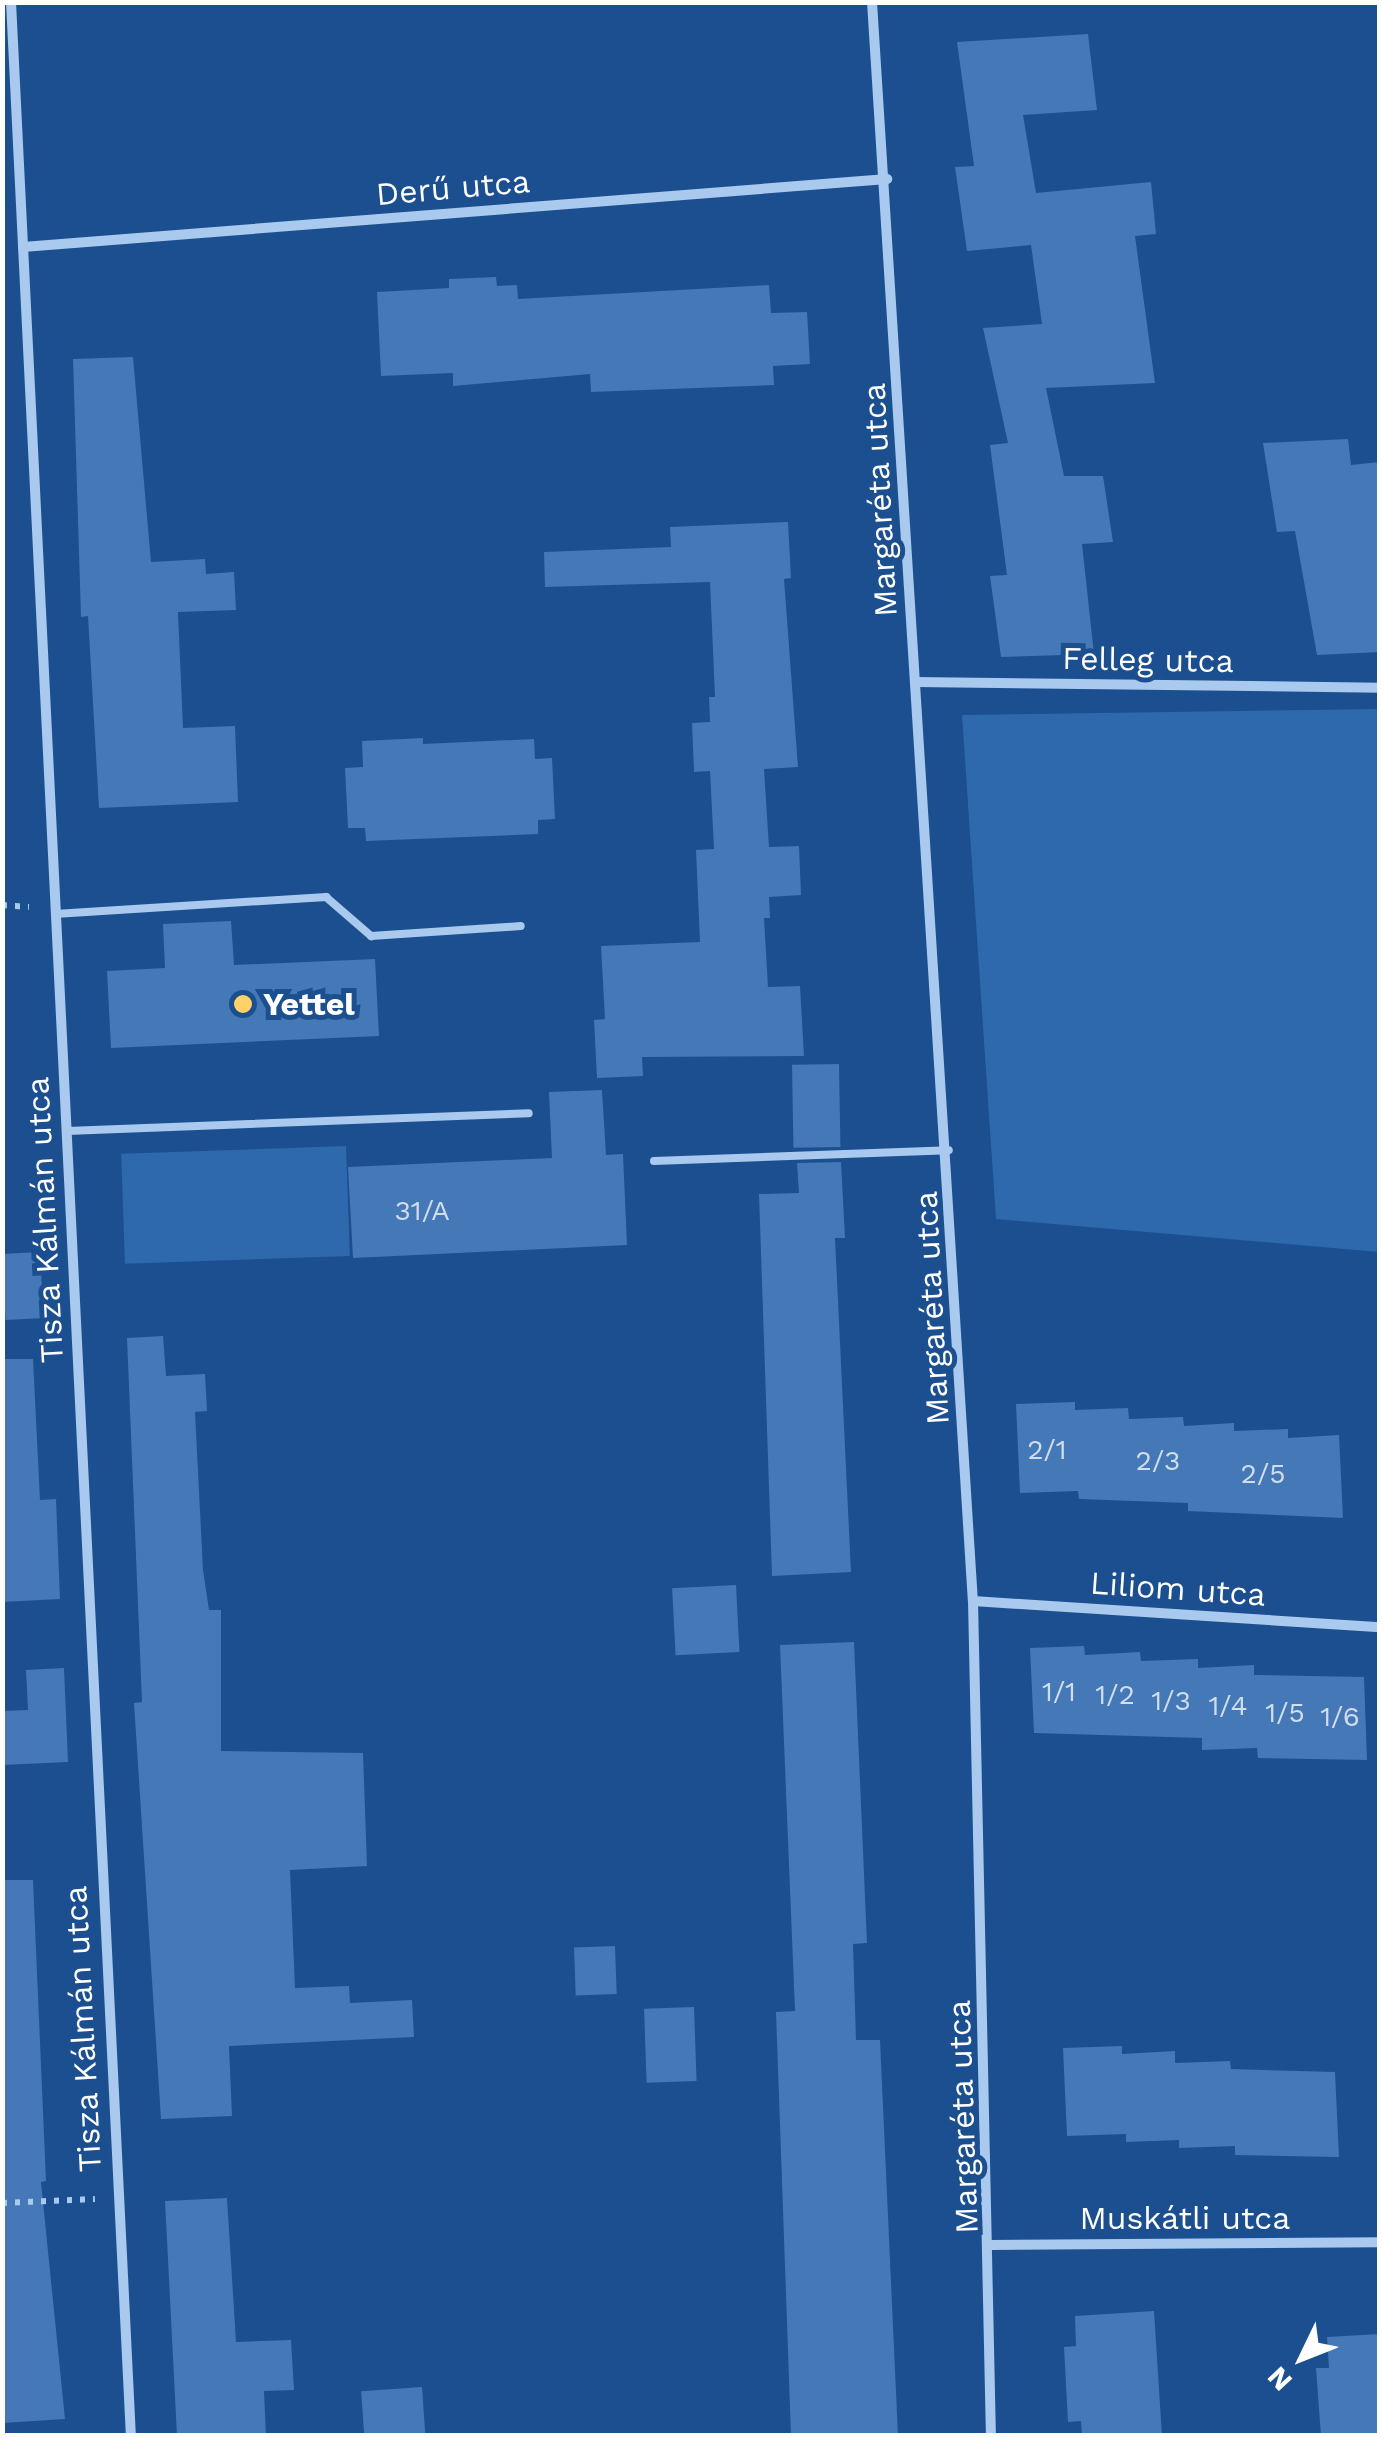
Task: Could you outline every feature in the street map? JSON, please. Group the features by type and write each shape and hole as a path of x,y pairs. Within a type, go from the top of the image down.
{"street":[{"name":"Tisza Kálmán utca","path":"12,2 116,2198 131,2436"},
{"name":"Margaréta utca","path":"872,2 949,1150 973,1601 991,2244 991,2436"},
{"name":"Derű utca","path":"23,247 886,179"},
{"name":"Felleg utca","path":"916,682 1380,688"},
{"name":"Liliom utca","path":"973,1601 1380,1628"},
{"name":"Muskátli utca","path":"991,2244 1380,2242"}],"lane":[{"path":"55,914 326,898 370,936 521,926"},
{"path":"66,1131 529,1113"},
{"path":"654,1161 949,1150"}],"path":[{"path":"2,2202 116,2198"}],"shaded area":[{"path":"1379,709 1379,1252 996,1219 962,715"},
{"path":"346,1146 350,1256 125,1264 121,1154"}],"building":[{"path":"1088,34 1097,110 1023,115 1036,193 1151,182 1156,234 1135,236 1155,383 1046,388 1064,476 1103,476 1113,542 1082,544 1094,654 1001,657 990,576 1007,575 990,445 1008,443 983,328 1042,324 1031,245 967,251 955,167 974,166 957,42"},
{"path":"496,277 497,286 517,285 518,299 769,285 771,313 807,312 810,364 773,366 774,385 591,392 590,374 453,386 453,373 381,376 377,292 449,288 449,279"},
{"path":"133,357 151,562 205,559 206,574 234,572 236,610 178,612 183,728 235,726 238,802 99,808 88,616 81,617 73,359"},
{"path":"1348,439 1351,465 1380,462 1380,652 1317,655 1295,531 1277,532 1263,443"},
{"path":"788,522 791,578 784,579 798,767 764,769 769,847 799,846 801,895 769,897 770,918 764,918 768,987 800,986 804,1056 642,1057 643,1076 597,1078 594,1020 605,1019 601,946 700,942 696,850 714,849 710,771 694,772 692,723 710,722 709,697 715,697 710,582 545,587 544,552 671,547 670,527"},
{"path":"423,738 423,744 534,739 535,759 552,758 555,819 538,820 538,834 366,841 365,828 348,828 345,768 363,767 362,741"},
{"name":"Yettel","path":"231,921 234,965 375,959 379,1036 111,1048 107,971 165,968 163,924"},
{"path":"839,1064 840,1147 793,1148 792,1065"},
{"path":"602,1090 606,1155 623,1154 627,1245 353,1258 348,1167 552,1158 549,1092"},
{"path":"841,1162 845,1238 835,1238 851,1572 772,1576 759,1194 799,1193 797,1163"},
{"path":"40,1252 43,1318 6,1320 2,1254"},
{"path":"163,1336 166,1376 205,1374 207,1411 195,1412 203,1570 209,1610 221,1610 221,1751 363,1753 367,1866 290,1870 295,1988 349,1986 350,2003 412,2000 414,2037 229,2046 232,2116 161,2119 134,1703 142,1702 127,1338"},
{"path":"2,1359 33,1359 40,1500 56,1499 60,1599 2,1602"},
{"path":"1075,1402 1075,1410 1128,1408 1129,1419 1183,1417 1184,1426 1234,1423 1234,1431 1288,1429 1288,1438 1339,1435 1343,1518 1188,1511 1188,1503 1079,1499 1078,1491 1020,1493 1016,1404"},
{"path":"736,1585 740,1652 676,1655 672,1588"},
{"path":"854,1642 867,1943 853,1944 856,2040 880,2040 898,2436 791,2436 776,2012 795,2011 780,1645"},
{"path":"1084,1646 1085,1655 1140,1652 1141,1661 1198,1659 1198,1668 1254,1665 1254,1675 1364,1677 1367,1760 1258,1758 1257,1748 1202,1750 1202,1738 1034,1733 1030,1648"},
{"path":"64,1668 68,1762 2,1765 2,1711 28,1710 26,1670"},
{"path":"2,1880 33,1880 46,2181 41,2182 65,2419 2,2423"},
{"path":"615,1946 617,1994 576,1995 574,1947"},
{"path":"694,2007 697,2081 647,2083 644,2009"},
{"path":"1122,2046 1122,2054 1175,2051 1175,2063 1230,2061 1231,2069 1335,2072 1339,2157 1235,2155 1235,2146 1179,2148 1179,2140 1126,2142 1126,2134 1067,2136 1063,2048"},
{"path":"227,2198 236,2342 291,2340 294,2390 264,2391 266,2436 177,2436 165,2201"},
{"path":"1154,2311 1162,2436 1082,2436 1081,2421 1068,2422 1064,2347 1076,2346 1075,2316"},
{"path":"1380,2334 1380,2436 1321,2436 1316,2368 1329,2368 1327,2337"},
{"path":"422,2387 425,2436 364,2436 361,2391"}],"place":[{"name":"Yettel","path":"243,1004"}]}
